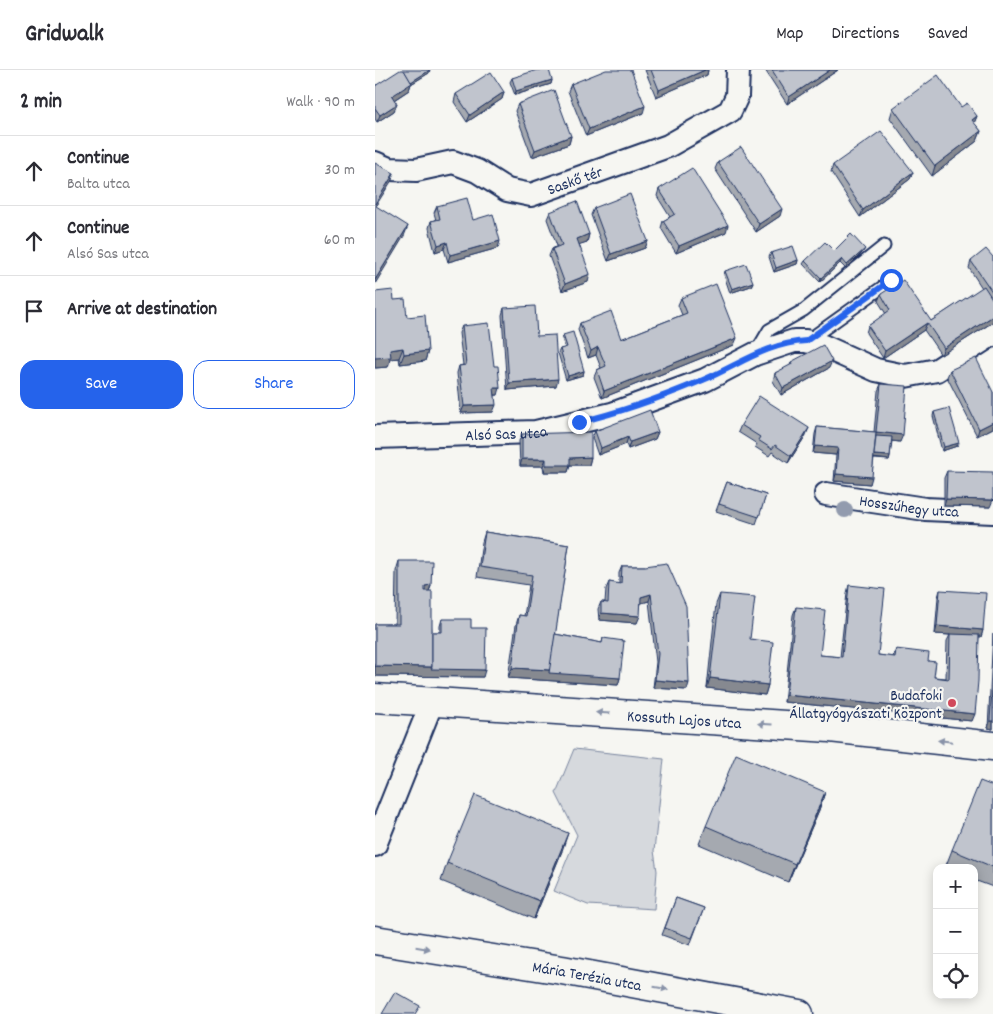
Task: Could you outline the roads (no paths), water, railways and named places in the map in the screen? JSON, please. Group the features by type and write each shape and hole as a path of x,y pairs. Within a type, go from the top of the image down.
{"main road":[{"name":"Kossuth Lajos utca","path":"375,698 830,728 993,746"},
{"name":"Mária Terézia utca","path":"375,940 562,970 799,1014"}],"street":[{"name":"Saskő tér","path":"375,163 389,169 416,170 453,162 477,171 507,190 531,195 668,146 730,111 737,96 738,70"},
{"path":"806,341 823,346 876,370 905,376 937,370 993,334"},
{"name":"Alsó Sas utca","path":"375,437 536,432 612,414 705,380 755,354 795,342 806,341"},
{"name":"Hosszúhegy utca","path":"826,494 925,509 993,512"},
{"path":"375,845 431,702"}],"lane":[{"path":"755,354 769,330 803,310 884,246"},
{"path":"806,341 891,280"}],"place":[{"name":"Budafoki Állatgyógyászati Központ","path":"952,703"}]}
